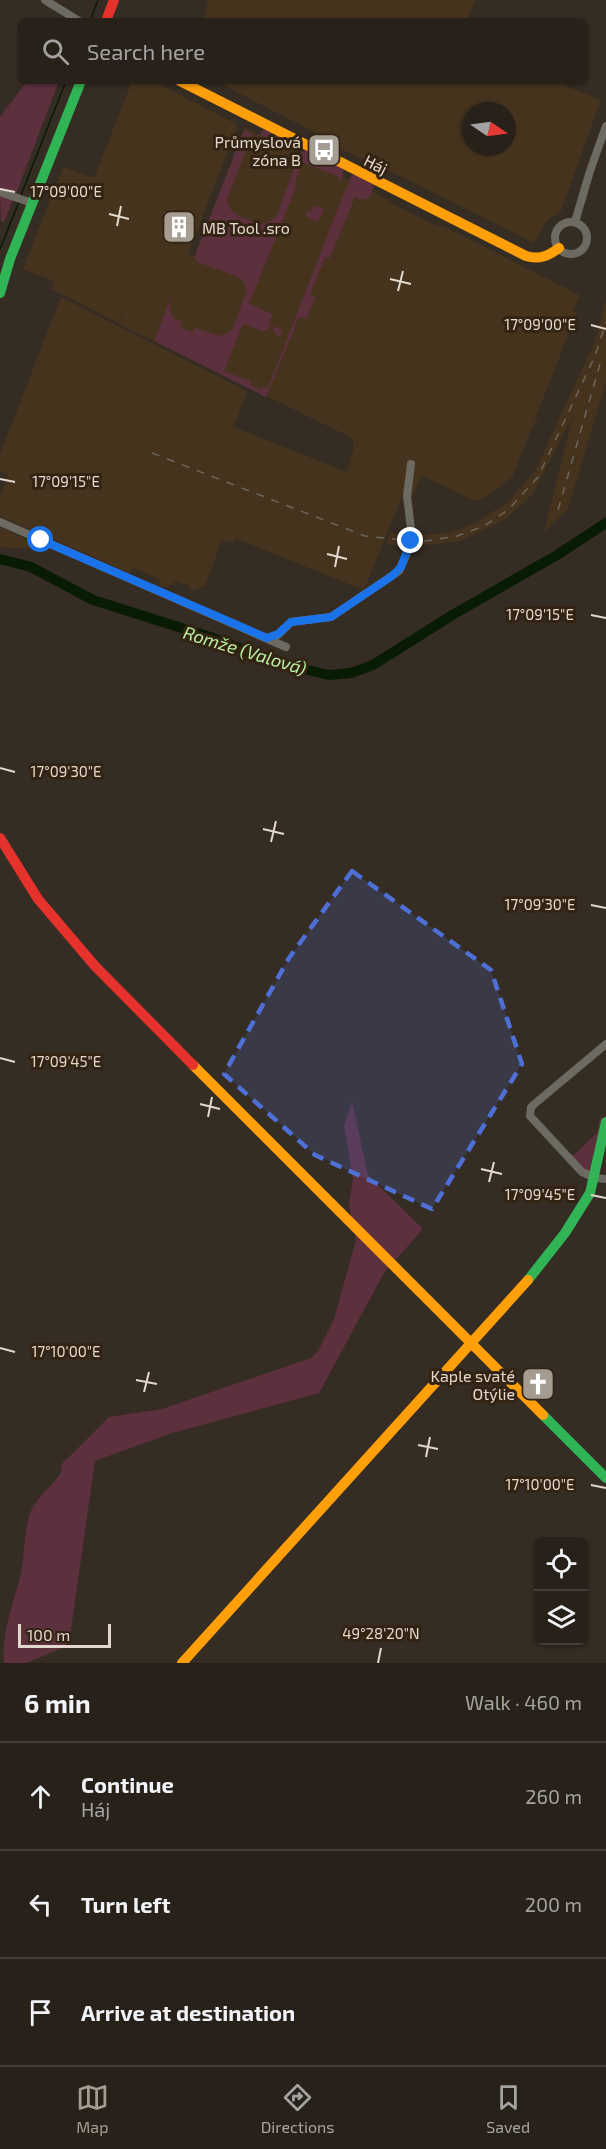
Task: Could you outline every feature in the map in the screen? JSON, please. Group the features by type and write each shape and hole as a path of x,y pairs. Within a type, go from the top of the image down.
{"main road":[{"path":"107,18 114,0"},
{"path":"0,293 23,200 80,84"},
{"name":"Háj","path":"186,84 526,256 536,259 543,258 559,248"},
{"path":"0,282 10,259"},
{"path":"0,838 38,899 95,966 606,1478"},
{"path":"182,1663 541,1264 565,1233 600,1178 605,1128"}],"street":[{"path":"45,0 74,18"},
{"path":"575,222 606,126"},
{"path":"0,192 23,200"},
{"path":"575,222 585,230 587,237 585,245 580,251 566,252 559,248 556,241 557,230 565,223 575,222"},
{"path":"264,638 278,634 291,622 331,617 399,571 412,537 407,496 411,464"},
{"path":"0,522 286,647"},
{"path":"600,1178 580,1171 530,1116 530,1112 538,1101 606,1044"}],"highlighted area":[{"path":"352,871 491,970 522,1064 432,1209 315,1155 224,1074 289,958"}],"shaded area":[{"path":"208,0 475,0 468,18 205,18"},
{"path":"25,84 58,84 16,194 0,189 0,117"},
{"path":"131,84 160,84 238,125 188,254 195,256 245,127 389,202 435,225 445,227 580,295 573,311 577,313 535,419 538,420 537,423 534,422 512,477 485,498 478,500 471,499 421,475 412,498 403,494 364,590 235,538 233,543 222,540 205,586 191,591 189,586 176,581 168,587 163,587 159,585 160,579 133,568 130,573 0,516 0,496 8,475 0,471 0,454 61,297 247,391 234,427 347,472 354,447 352,438 119,324 125,308 118,323 51,289 54,281 23,269 63,167 94,178"},
{"path":"223,84 561,84 601,100 561,211 547,221 534,243 328,143 325,138"},
{"path":"265,129 291,141 292,151 263,136 258,144 261,132"},
{"path":"244,130 252,134 227,200 231,210 245,218 261,224 269,222 277,215 299,154 305,150 310,150 344,169 339,182 339,177 302,162 295,184 297,185 249,304 272,314 269,324 283,330 280,336 276,336 277,333 273,331 274,327 269,326 267,330 262,331 243,324 224,371 250,381 251,386 262,390 263,387 268,388 350,178 354,174 374,185 370,197 363,200 355,197 330,258 325,257 310,295 315,297 306,319 299,317 266,397 154,341 171,298 170,312 175,319 182,322 181,328 193,332 195,328 220,336 230,332 234,326 246,292 244,282 236,276 197,262 194,258"},
{"path":"0,195 13,200 4,222 1,221"},
{"path":"313,205 324,209 318,222 305,216 307,212 311,213"},
{"path":"606,300 606,382 568,509 544,532 573,416 532,495 504,520 460,541 410,547 386,544 390,533 414,536 458,530 477,522 509,501 536,469 595,341"},
{"path":"0,527 31,542 28,549 0,547"},
{"path":"352,1101 368,1175 423,1229 384,1273 319,1393 169,1434 95,1461 71,1629 65,1647 26,1663 4,1663 4,1640 21,1573 31,1512 40,1496 61,1473 65,1461 109,1417 162,1409 311,1358 318,1351 334,1319 356,1240 349,1205 353,1179 344,1126"},
{"path":"600,1118 605,1119 593,1172 588,1174 568,1155 574,1155 597,1133"}],"waterway":[{"path":"91,18 98,0"},
{"path":"21,195 65,84"},
{"path":"0,249 19,202"},
{"name":"Romže (Valová)","path":"0,559 31,567 93,600 210,637 278,663 329,675 351,673 373,665 454,614 557,555 606,523"}],"railway":[{"path":"152,453 365,536 420,542 457,536 484,526 508,510 538,477 595,356 606,322"},
{"path":"558,510 602,357"}],"traffic: fast":[{"path":"0,293 10,259 80,84"},
{"path":"528,1280 565,1233 590,1193 606,1122"},
{"path":"543,1415 606,1478"}],"traffic: slow":[{"path":"186,84 526,256 535,258 559,248"},
{"path":"193,1065 543,1415"},
{"path":"182,1663 528,1280"}],"traffic: jam":[{"path":"107,18 114,0"},
{"path":"0,838 38,899 95,966 193,1065"}],"place":[{"name":"Průmyslová zóna B","path":"324,150"},
{"name":"MB Tool .sro","path":"179,227"},
{"name":"Kaple svaté Otýlie","path":"538,1384"}],"route":[{"path":"41,540 264,638 278,634 291,622 331,617 399,571 411,541"}]}
